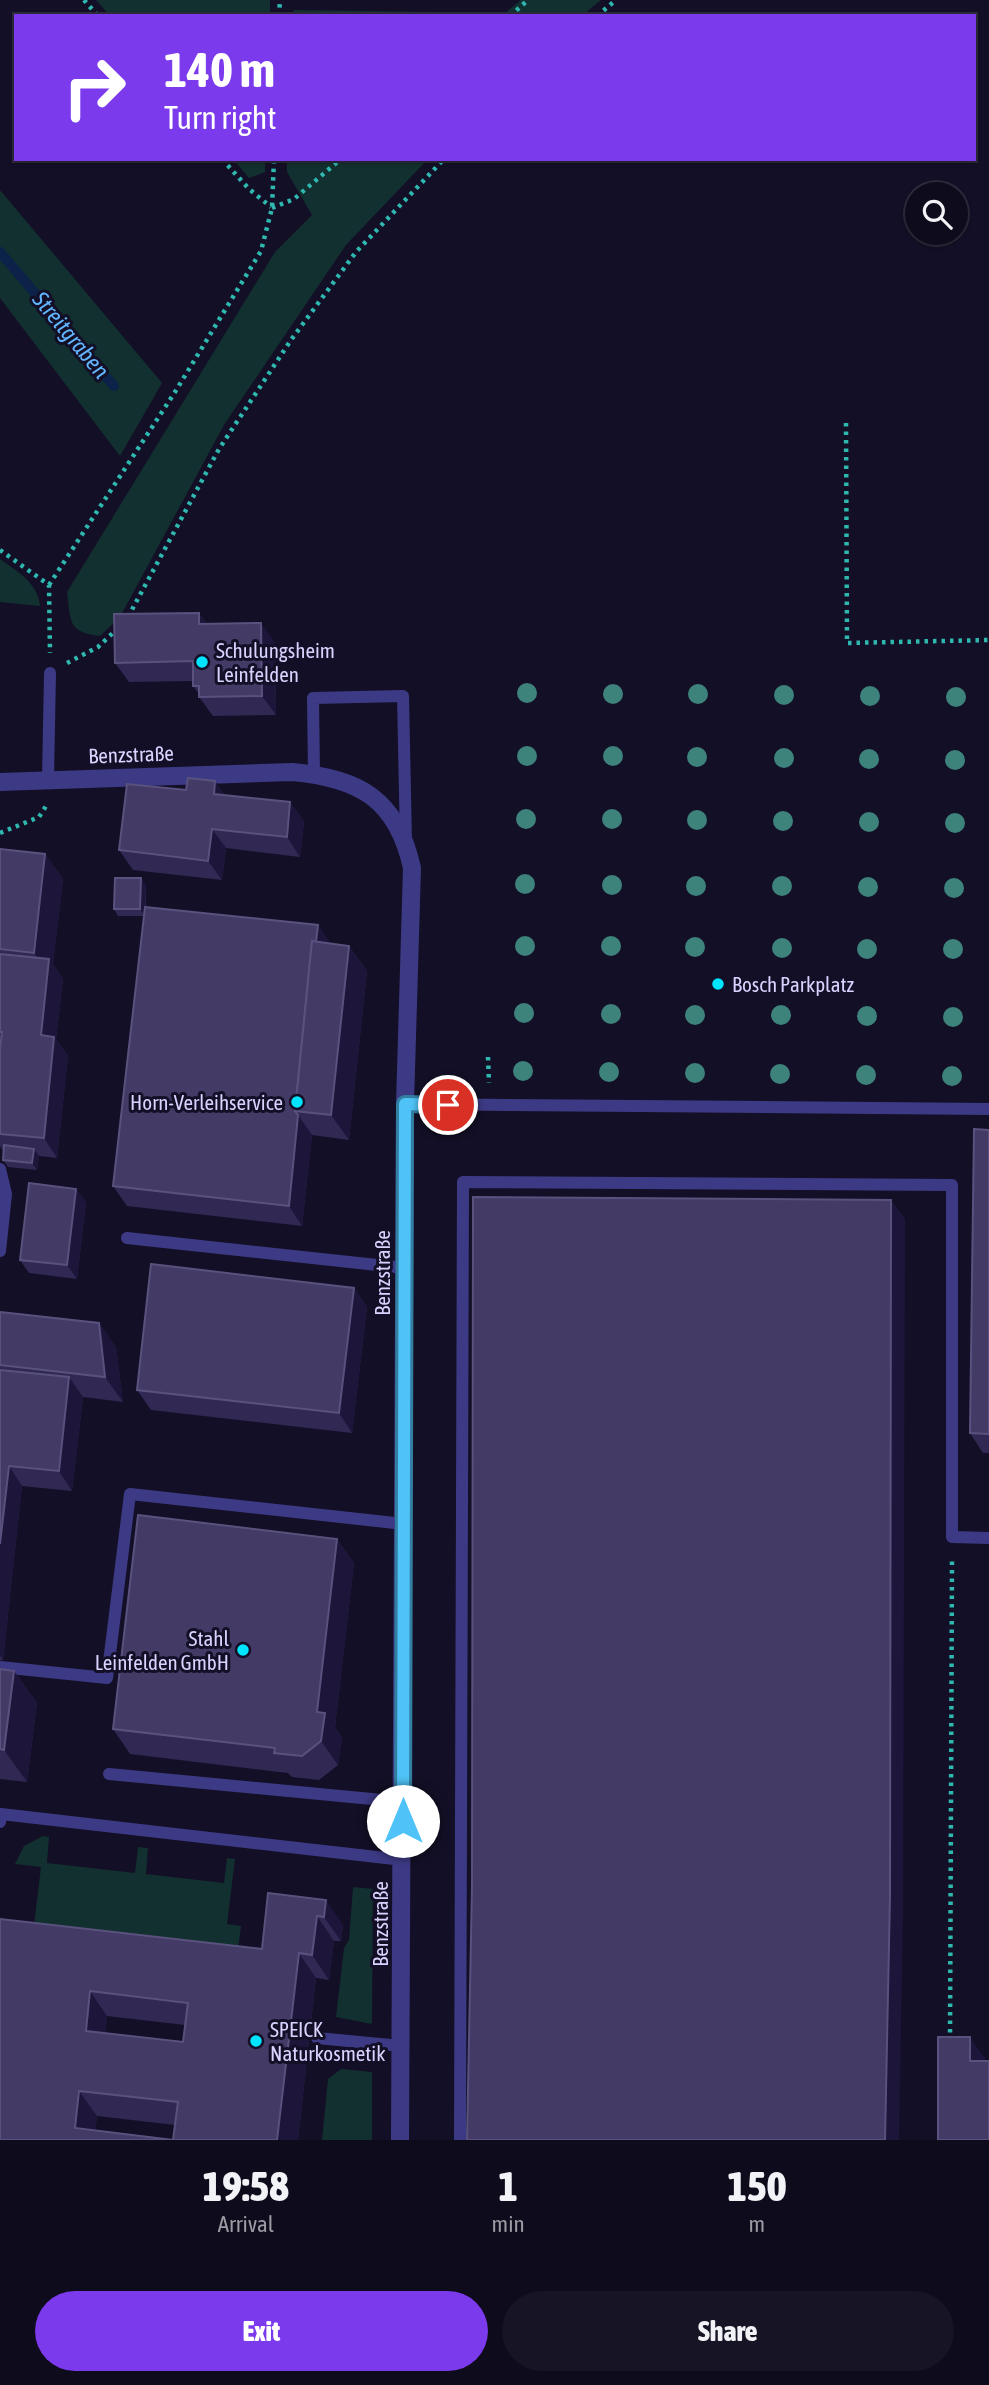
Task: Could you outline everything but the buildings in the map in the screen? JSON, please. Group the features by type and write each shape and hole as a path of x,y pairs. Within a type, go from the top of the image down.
{"street":[{"name":"Benzstraße","path":"0,782 292,772 314,774 346,781 381,802 407,842 412,867 405,1104 400,2140"}],"lane":[{"path":"48,779 50,673"},
{"path":"314,774 313,698 403,696 407,842"},
{"path":"405,1104 989,1109"},
{"path":"0,1169 6,1194 0,1251"},
{"path":"460,2140 463,1182 953,1185 952,1537 989,1538"},
{"path":"127,1238 405,1268"},
{"path":"0,1667 107,1678 130,1494 404,1524"},
{"path":"109,1774 403,1802"},
{"path":"0,1822 1,1814 403,1860"},
{"path":"317,2038 401,2046"}],"path":[{"path":"84,0 96,14"},
{"path":"512,14 528,0"},
{"path":"600,14 617,0"},
{"path":"224,161 248,189 272,208"},
{"path":"274,161 272,208 261,251 175,392 49,585 50,673 98,647 131,614 219,449 290,340 356,252 442,161"},
{"path":"272,208 294,199 339,161"},
{"path":"845,423 847,642 989,640"},
{"path":"0,550 49,585"},
{"path":"0,833 39,817 48,803 48,779"},
{"path":"950,2043 952,1537"}],"green space":[{"path":"96,0 270,0 270,14 108,14"},
{"path":"521,0 601,0 584,14 293,14 294,10 505,13"},
{"path":"235,161 265,161 265,172 249,178"},
{"path":"287,161 426,161 346,245 224,425 120,617 100,636 81,632 70,618 67,592 275,252 312,215 287,172"},
{"path":"0,190 162,383 120,456 0,298"},
{"path":"0,559 31,584 40,606 0,602"},
{"path":"43,1836 49,1837 47,1863 135,1873 138,1847 148,1848 146,1874 224,1883 227,1858 235,1859 227,1924 241,1926 236,1964 32,1942 41,1867 15,1864 24,1846"},
{"path":"353,1887 373,1889 372,2024 336,2017 344,1948 349,1940"},
{"path":"341,2069 372,2072 372,2140 322,2140 328,2079"}],"waterway":[{"name":"Streitgraben","path":"0,252 114,386"}],"place":[{"name":"Schulungsheim Leinfelden","path":"202,662"},
{"name":"Bosch Parkplatz","path":"718,984"},
{"name":"Horn-Verleihservice","path":"297,1102"},
{"name":"Stahl Leinfelden GmbH","path":"243,1650"},
{"name":"SPEICK Naturkosmetik","path":"256,2041"}],"route":[{"path":"403,1821 405,1104 448,1105"}]}
